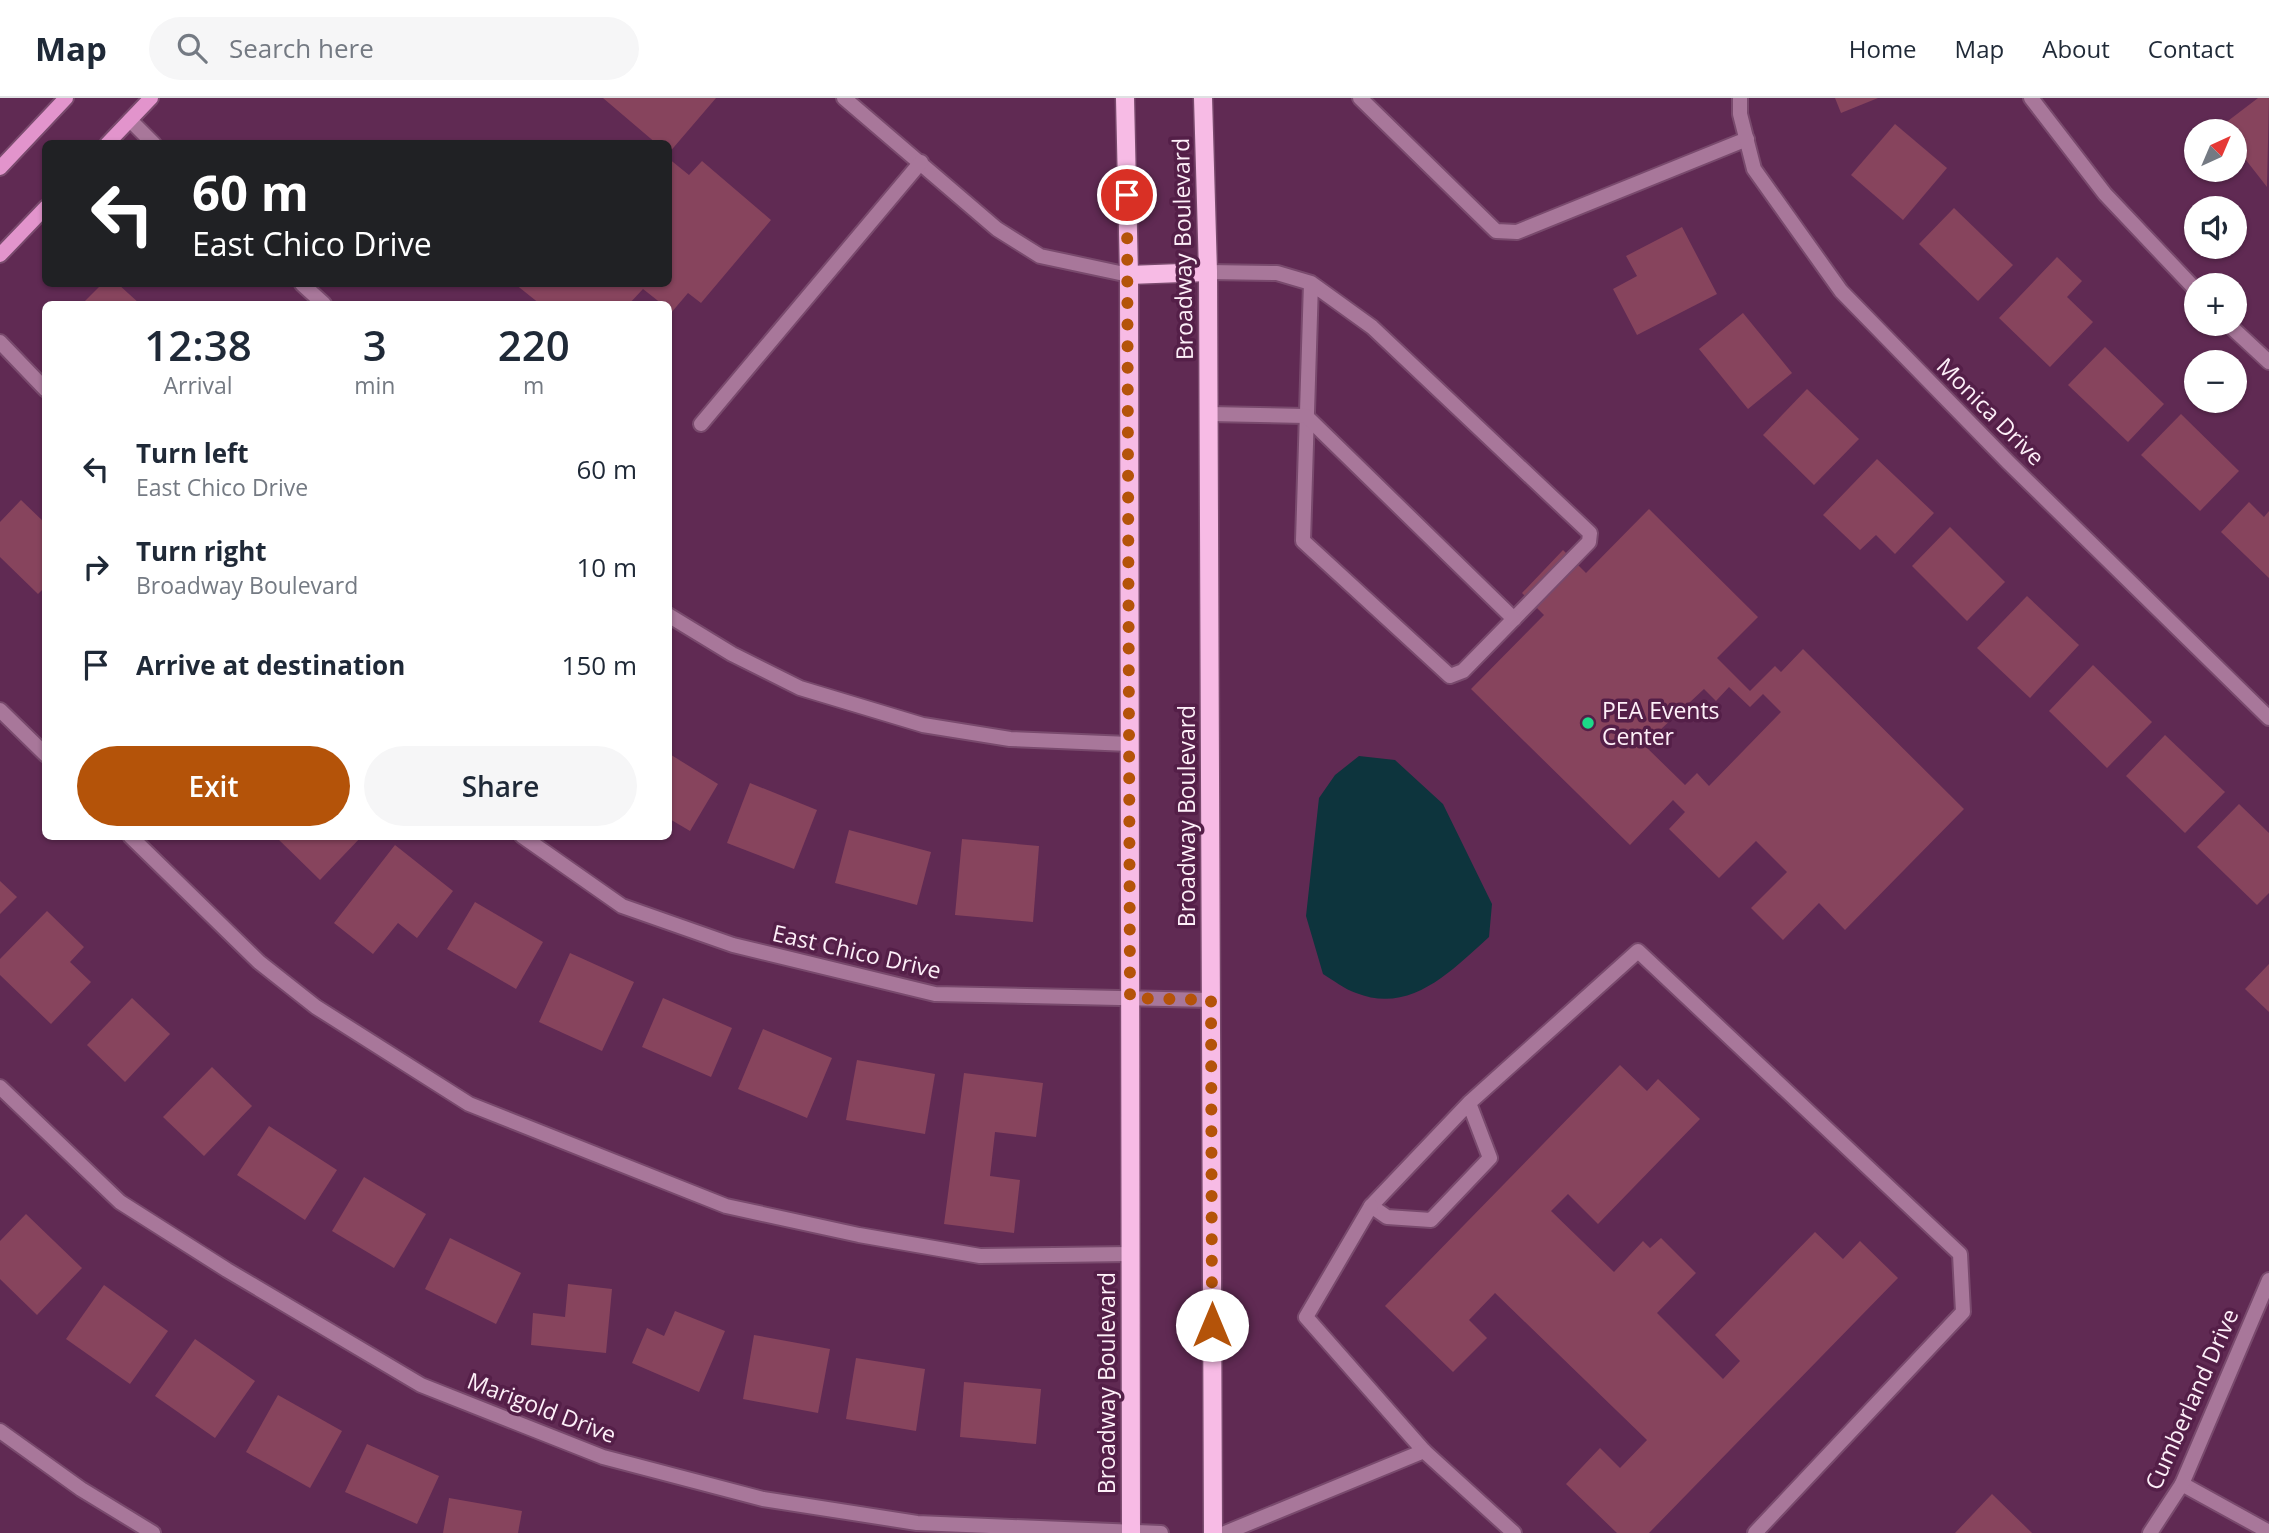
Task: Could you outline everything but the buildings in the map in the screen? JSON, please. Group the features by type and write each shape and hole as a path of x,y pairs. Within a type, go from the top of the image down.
{"main road":[{"path":"0,168 66,98"},
{"path":"111,140 151,98"},
{"name":"Broadway Boulevard","path":"1125,98 1129,275 1131,1532"},
{"name":"Broadway Boulevard","path":"1203,98 1209,414 1213,1533"},
{"path":"0,254 42,211"},
{"path":"1129,275 1208,272"}],"street":[{"path":"844,98 998,229 1040,256 1129,275"},
{"path":"1360,98 1496,231 1517,232 1746,139"},
{"name":"Monica Drive","path":"1740,98 1754,169 1841,291 2008,462 2269,718"},
{"path":"2031,98 2105,194 2184,277"},
{"path":"130,120 150,140"},
{"path":"701,424 921,162"},
{"path":"1208,272 1277,273 1311,283 1372,327 1590,533 1589,541 1514,619 1463,671 1450,676 1303,541 1311,283"},
{"path":"305,287 321,301"},
{"path":"2241,336 2269,362"},
{"path":"0,342 42,386"},
{"path":"1209,414 1306,416 1514,619"},
{"path":"672,617 732,654 800,688 923,726 1010,739 1129,744"},
{"path":"0,710 42,751"},
{"path":"134,840 259,962 288,985 316,1007 469,1104 726,1206 859,1235 980,1256 1130,1254"},
{"name":"East Chico Drive","path":"529,840 622,906 733,945 936,994 1211,1000"},
{"path":"1514,1533 1424,1451 1306,1317 1371,1206 1469,1103 1638,951 1960,1254 1964,1312 1755,1533"},
{"name":"Marigold Drive","path":"0,1087 120,1202 227,1270 421,1385 603,1457 775,1501 917,1522 1161,1533"},
{"path":"1371,1206 1387,1217 1431,1220 1490,1158 1469,1103"},
{"name":"Cumberland Drive","path":"2150,1533 2182,1484 2269,1280"},
{"path":"0,1431 81,1489 153,1533"},
{"path":"1225,1533 1424,1451"},
{"path":"2182,1484 2269,1532"}],"shaded area":[{"path":"1359,756 1395,760 1443,804 1492,904 1489,937 1429,986 1395,998 1376,998 1356,993 1323,974 1306,916 1319,798 1335,775"}],"place":[{"name":"PEA Events Center","path":"1588,723"}],"route":[{"path":"1127,195 1130,998 1211,1000 1212,1325"}]}
